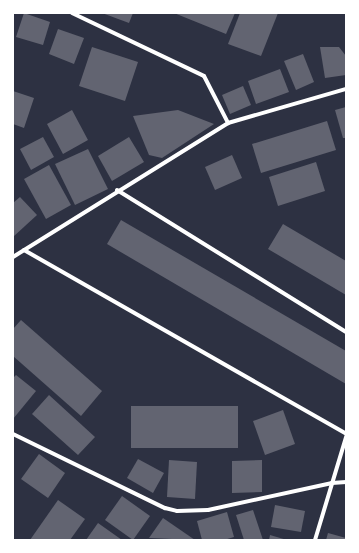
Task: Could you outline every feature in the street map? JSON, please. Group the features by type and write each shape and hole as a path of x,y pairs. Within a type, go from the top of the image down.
{"street":[{"path":"72,13 88,19 204,76 228,123"},
{"path":"88,19 90,13"},
{"path":"13,257 117,190 228,123 346,89"},
{"path":"117,190 346,332"},
{"path":"24,250 346,435 315,540"},
{"path":"13,434 165,508 177,511 208,510 332,483 346,482"}],"building":[{"path":"24,13 50,22 43,45 16,37"},
{"path":"102,13 133,13 129,23"},
{"path":"174,13 235,13 226,34"},
{"path":"240,13 278,13 261,56 228,44"},
{"path":"58,29 84,38 74,64 49,54"},
{"path":"92,47 138,62 125,101 79,86"},
{"path":"320,47 339,47 346,56 346,75 325,78"},
{"path":"303,54 314,82 296,90 284,61"},
{"path":"280,69 289,92 256,104 248,81"},
{"path":"243,86 251,105 230,114 222,95"},
{"path":"13,91 34,98 24,128 13,124"},
{"path":"346,107 346,138 343,138 335,110"},
{"path":"72,110 88,140 63,154 47,124"},
{"path":"178,110 214,124 162,158 149,155 133,116"},
{"path":"327,121 336,150 261,173 252,144"},
{"path":"43,137 54,157 31,170 20,149"},
{"path":"129,137 144,162 112,181 98,156"},
{"path":"88,149 108,189 75,205 55,164"},
{"path":"232,155 242,178 215,190 205,167"},
{"path":"316,162 325,191 278,206 269,177"},
{"path":"49,165 71,205 46,219 24,179"},
{"path":"20,197 37,215 13,237 13,203"},
{"path":"121,220 346,351 346,384 107,244"},
{"path":"283,224 346,261 346,295 268,249"},
{"path":"21,320 102,391 81,416 13,356 13,329"},
{"path":"16,375 36,391 13,419 13,378"},
{"path":"49,395 95,437 78,455 32,414"},
{"path":"131,406 238,406 238,448 131,448"},
{"path":"283,410 295,444 265,455 253,421"},
{"path":"39,454 65,473 48,498 21,479"},
{"path":"138,459 164,473 153,493 127,478"},
{"path":"169,460 197,462 195,499 167,497"},
{"path":"262,460 262,492 232,493 232,461"},
{"path":"122,496 150,516 133,540 105,520"},
{"path":"58,500 85,519 70,540 30,540"},
{"path":"275,505 305,511 301,532 271,527"},
{"path":"253,510 263,540 244,540 236,515"},
{"path":"227,512 234,537 224,540 202,540 197,521"},
{"path":"163,518 195,540 149,538"},
{"path":"98,523 122,540 86,540"},
{"path":"328,533 346,538 346,540 326,540"},
{"path":"270,535 287,540 269,540"}]}
